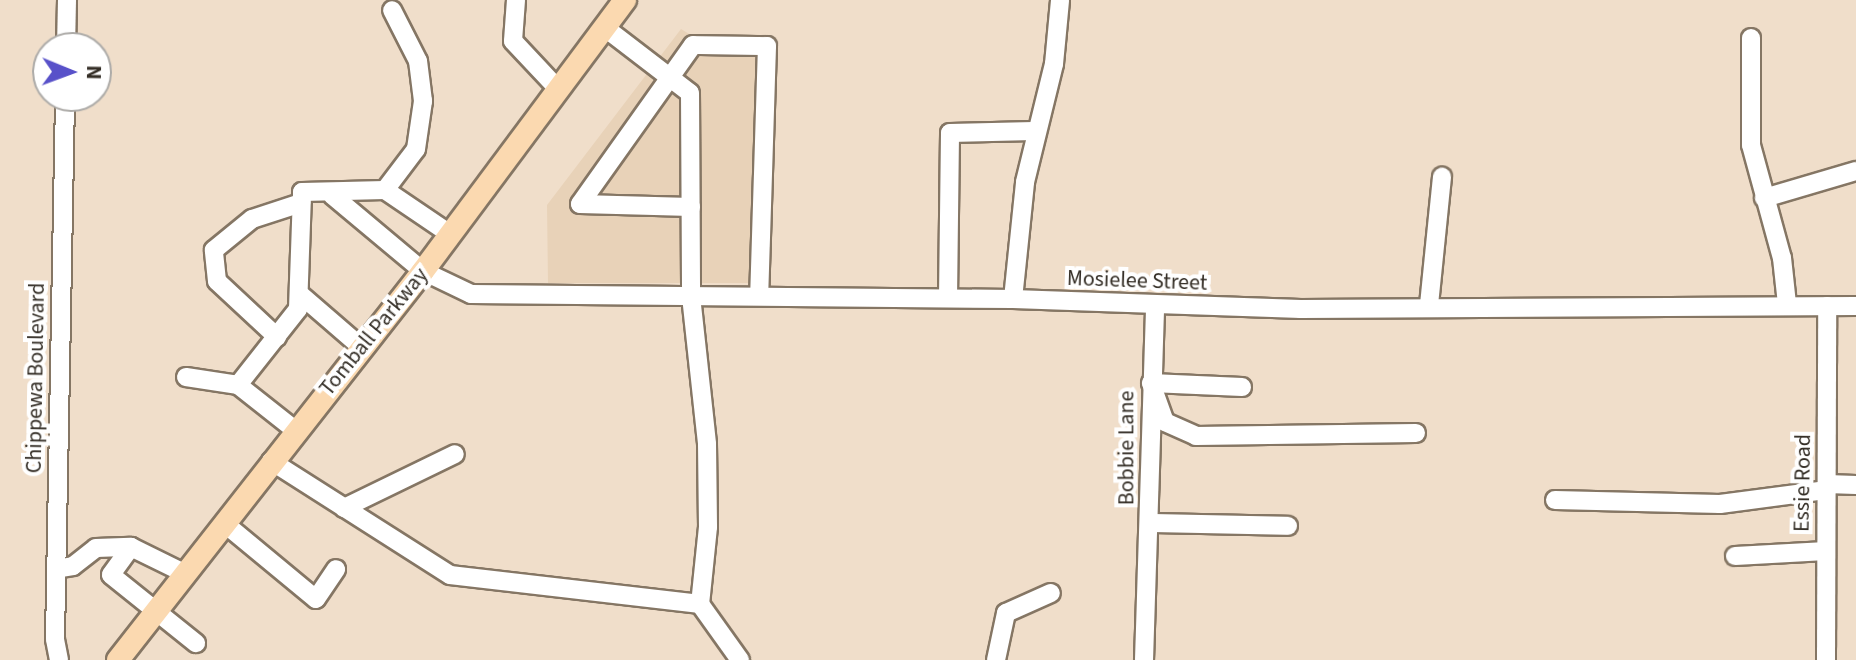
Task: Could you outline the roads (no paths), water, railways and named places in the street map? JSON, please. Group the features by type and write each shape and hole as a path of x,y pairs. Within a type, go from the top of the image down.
{"main road":[{"name":"Tomball Parkway","path":"118,660 295,430 423,271 625,0"}],"street":[{"path":"66,32 67,0"},
{"path":"516,0 513,41 558,89"},
{"path":"1013,299 1034,131 1054,64 1060,0"},
{"path":"385,190 416,149 423,101 418,61 392,10"},
{"path":"604,27 690,93 691,296 707,444 708,527 700,604 740,660"},
{"path":"1751,38 1751,145 1782,258 1787,304"},
{"path":"691,207 580,204 693,45 767,46 759,296"},
{"name":"Chippewa Boulevard","path":"59,660 56,569 65,112"},
{"path":"948,298 950,133 1034,131"},
{"path":"1764,198 1856,171"},
{"path":"1429,305 1442,177"},
{"path":"238,385 277,337 302,296 302,192 332,195 385,190 450,234"},
{"name":"Mosielee Street","path":"332,195 423,271 471,294 1013,299 1155,307 1856,306"},
{"path":"277,337 217,281 214,250 252,219 301,203"},
{"path":"302,296 361,347"},
{"name":"Essie Road","path":"1826,660 1827,306"},
{"name":"Bobbie Lane","path":"1144,660 1155,307"},
{"path":"186,377 238,385 295,430"},
{"path":"1242,387 1151,383 1165,422 1196,436 1416,433"},
{"path":"344,508 455,454"},
{"path":"271,461 450,575 700,604"},
{"path":"1555,500 1720,504 1856,485"},
{"path":"224,523 316,599 336,569"},
{"path":"1150,523 1288,526"},
{"path":"131,547 111,575 196,643"},
{"path":"56,569 73,566 96,548 131,547 186,574"},
{"path":"1735,556 1826,551"},
{"path":"996,660 1006,613 1051,593"}]}
